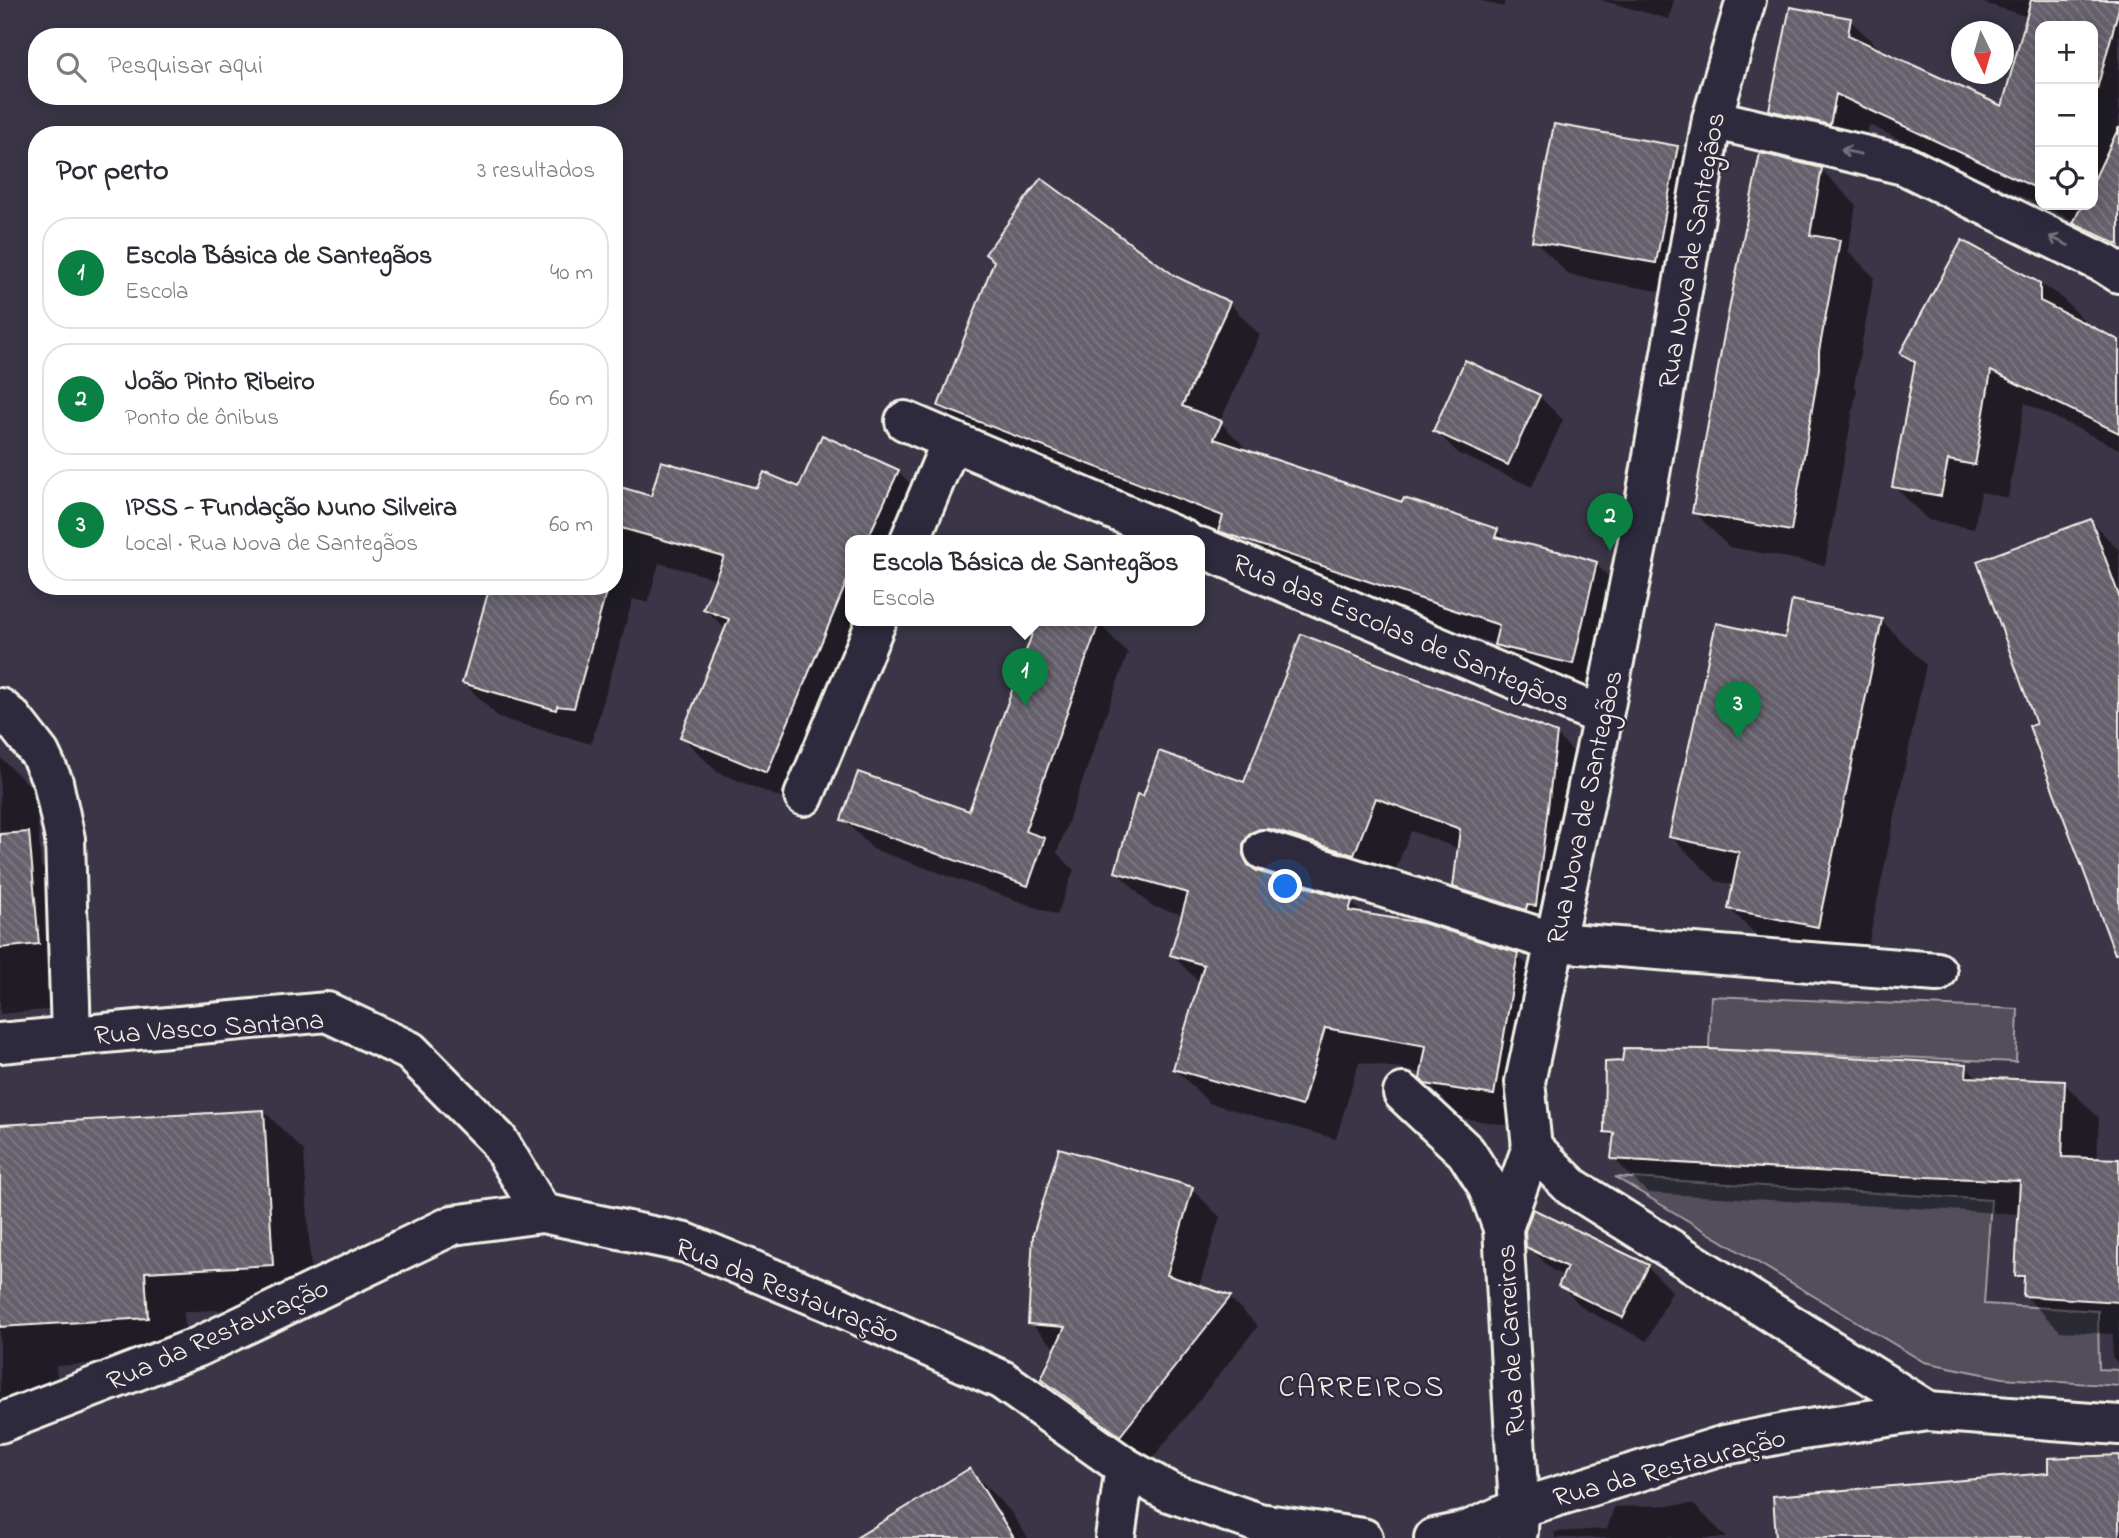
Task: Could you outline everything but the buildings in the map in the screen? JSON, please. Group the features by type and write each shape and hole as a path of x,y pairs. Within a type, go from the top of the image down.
{"street":[{"name":"Rua Nova de Santegãos","path":"1532,1147 1525,1082 1640,531 1712,119 1746,0"},
{"path":"1712,119 1904,164 2119,273"},
{"path":"905,421 1172,535"},
{"path":"913,535 951,442"},
{"name":"Rua das Escolas de Santegãos","path":"1205,549 1603,716"},
{"path":"804,796 875,626"},
{"path":"0,708 40,754 53,782 65,839 71,1036"},
{"path":"1264,850 1555,942 1937,972"},
{"name":"Rua Vasco Santana","path":"0,1043 327,1012 410,1051 499,1140 542,1213"},
{"path":"1403,1093 1466,1152 1487,1185 1503,1228"},
{"path":"1532,1147 1572,1187 1928,1411"},
{"name":"Rua de Carreiros","path":"1518,1523 1503,1228 1532,1147"},
{"name":"Rua da Restauração","path":"0,1423 198,1347 453,1225 542,1213 686,1243 827,1301 1002,1380 1125,1467 1169,1493 1259,1523 1363,1538"},
{"name":"Rua da Restauração","path":"1434,1538 1518,1523 1725,1445 1796,1431 1928,1411 2119,1425"},
{"path":"1115,1538 1125,1467"}],"shaded area":[{"path":"1711,996 2018,1009 2016,1062 1709,1049"},
{"path":"1615,1177 1991,1200 1984,1304 2098,1311 2099,1369 2119,1370 2119,1386 2003,1378 1924,1362"}],"place":[{"name":"João Pinto Ribeiro","path":"1610,551"},
{"name":"Escola Básica de Santegãos","path":"1025,706"},
{"name":"IPSS - Fundação Nuno Silveira","path":"1738,739"}],"district":[{"name":"CARREIROS","path":"1362,1386"}]}
